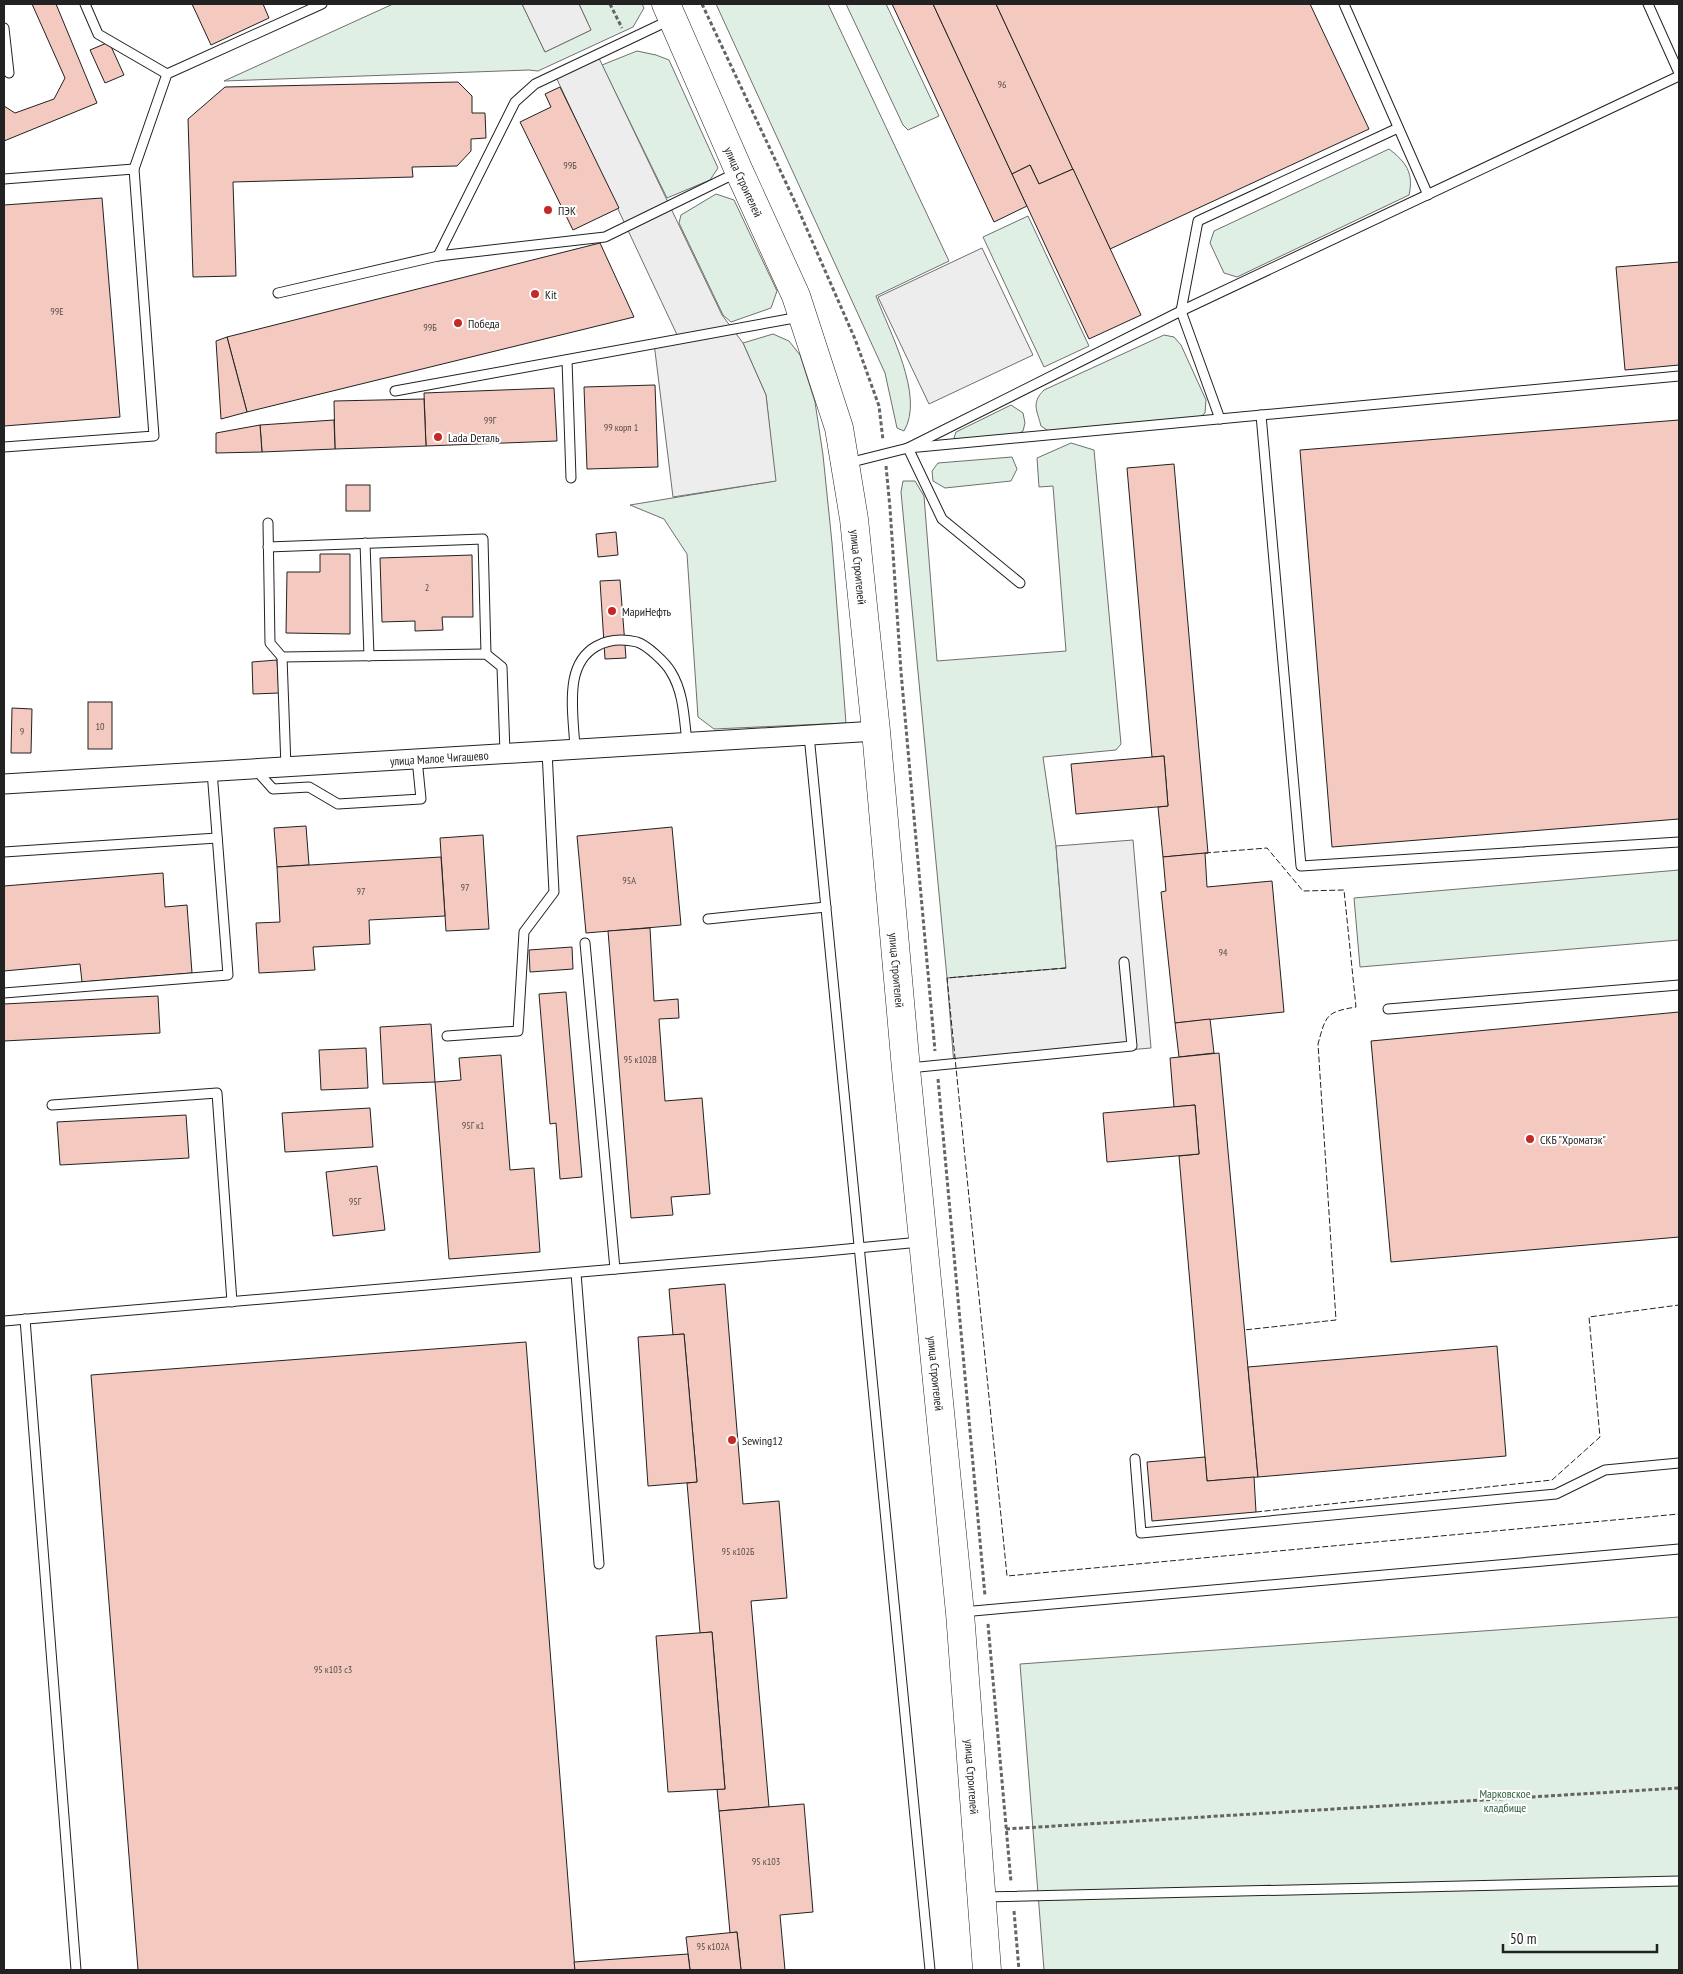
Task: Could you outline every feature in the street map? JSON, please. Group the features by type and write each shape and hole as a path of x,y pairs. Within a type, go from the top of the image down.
{"main road":[{"name":"улица Строителей","path":"669,11 796,296 839,428 854,519 960,1613 987,1970"}],"street":[{"name":"улица Малое Чигашево","path":"4,784 876,731"}],"lane":[{"path":"85,4 98,34 168,74"},
{"path":"4,447 154,436 134,169 168,74 322,4"},
{"path":"1344,4 1428,195"},
{"path":"908,448 1181,311 1679,75 1648,4"},
{"path":"438,256 515,102 536,84 627,40 669,11"},
{"path":"4,28 9,73"},
{"path":"1220,419 1181,311 1198,220 1398,128"},
{"path":"4,179 134,169"},
{"path":"278,293 438,256 606,237 739,171"},
{"path":"395,391 803,316"},
{"path":"567,360 571,478"},
{"path":"845,464 908,448 1679,376"},
{"path":"1261,415 1301,866 1679,842"},
{"path":"908,448 942,519 1020,583"},
{"path":"268,523 270,643 282,657 286,767"},
{"path":"268,547 483,539 486,654"},
{"path":"364,543 369,656"},
{"path":"575,749 574,679 591,648 604,642 639,642 655,654 670,670 679,687 687,742"},
{"path":"282,657 486,654 502,667 505,754"},
{"path":"810,735 930,1970"},
{"path":"447,1036 518,1031 524,932 554,892 547,751"},
{"path":"255,768 273,789 309,787 338,804 421,799 417,759"},
{"path":"4,993 228,975 212,771"},
{"path":"4,852 217,838"},
{"path":"708,919 826,907"},
{"path":"585,943 615,1269"},
{"path":"906,1069 1132,1046 1124,962"},
{"path":"1388,1009 1679,985"},
{"path":"52,1105 217,1092 232,1302"},
{"path":"4,1321 576,1273 923,1241"},
{"path":"576,1273 599,1564"},
{"path":"25,1319 76,1970"},
{"path":"1135,1459 1141,1534 1556,1494 1605,1470 1679,1463"},
{"path":"960,1613 1679,1549"},
{"path":"982,1897 1679,1881"}],"path":[{"path":"610,4 627,40"},
{"path":"901,672 1019,1970"},
{"path":"1006,1828 1679,1788"}],"green space":[{"path":"393,4 522,4 545,52 591,30 579,4 642,4 644,8 633,27 538,71 224,81"},
{"path":"716,4 828,4 949,261 876,296 896,345 908,382 909,417 904,431 897,428 885,373"},
{"path":"846,4 886,4 939,116 908,130 903,125"},
{"path":"637,51 669,60 718,168 710,180 667,198 602,65"},
{"path":"1389,149 1404,163 1407,169 1410,180 1409,195 1237,277 1224,273 1210,243 1214,231"},
{"path":"716,194 734,200 777,291 771,308 731,322 723,315 679,223 681,215"},
{"path":"1028,216 1089,346 1044,367 983,237"},
{"path":"773,334 789,341 800,355 815,402 823,455 832,543 846,723 714,729 698,717 687,554 664,519 630,505 775,481 766,395 743,343"},
{"path":"1164,335 1174,337 1181,345 1206,400 1205,413 1198,419 1050,432 1041,426 1036,403 1044,390"},
{"path":"1011,405 1023,413 1025,423 1023,431 1016,435 959,440 954,438 956,432"},
{"path":"1071,443 1094,450 1121,744 1116,750 1043,757 1056,846 1066,968 947,978 901,492 903,481 915,481 924,496 937,661 1066,651 1053,486 1039,487 1037,458"},
{"path":"1012,457 1017,469 1011,481 945,488 933,481 932,471 938,463"},
{"path":"1679,870 1679,940 1360,967 1354,898"},
{"name":"Марковское кладбище","path":"1679,1617 1679,1970 1044,1970 1020,1664"}],"shaded area":[{"path":"522,4 579,4 591,30 545,52"},
{"path":"597,54 722,315 743,343 766,395 776,481 673,497 654,343 679,339 555,75"},
{"path":"982,248 1033,355 929,404 878,297"},
{"path":"1133,840 1151,1048 954,1065 947,978 1066,968 1056,846"}],"building":[{"path":"32,4 56,4 97,103 4,141 4,106 15,113 54,99 65,78"},
{"path":"192,4 263,4 269,18 211,45"},
{"path":"892,4 933,4 1027,206 994,222"},
{"path":"933,4 996,4 1073,169 1039,184 1030,165 1012,174"},
{"path":"996,4 1310,4 1369,129 1110,249"},
{"path":"109,42 124,75 105,83 90,50"},
{"path":"458,82 472,96 472,113 485,113 486,138 471,139 471,151 457,166 412,167 413,177 233,182 236,276 193,277 188,119 225,87"},
{"path":"560,87 619,208 573,230 520,122 551,107 545,94"},
{"path":"1030,165 1039,184 1073,169 1141,315 1089,339 1012,174"},
{"path":"102,198 120,417 4,426 4,205"},
{"path":"600,243 634,317 247,412 227,337"},
{"path":"1679,262 1679,365 1625,370 1616,267"},
{"path":"227,337 247,412 221,419 216,341"},
{"path":"655,385 658,467 587,469 584,387"},
{"path":"554,388 557,441 426,446 424,393"},
{"path":"424,399 426,446 335,449 334,401"},
{"path":"334,420 335,449 262,452 260,425"},
{"path":"1679,420 1679,819 1332,847 1300,450"},
{"path":"260,425 262,452 216,453 216,433"},
{"path":"1174,464 1208,853 1163,857 1158,807 1168,806 1164,756 1152,757 1127,468"},
{"path":"346,485 370,485 370,511 346,511"},
{"path":"616,532 618,555 598,557 596,534"},
{"path":"320,554 350,554 350,634 286,633 287,572 320,572"},
{"path":"472,555 473,617 442,617 443,630 415,631 415,621 382,622 380,558"},
{"name":"МариНефть","path":"620,580 626,658 605,659 600,581"},
{"path":"277,660 279,693 253,694 252,662"},
{"path":"88,702 112,702 112,749 88,749"},
{"path":"12,708 32,709 31,753 11,753"},
{"path":"1164,756 1168,806 1076,814 1071,764"},
{"path":"306,826 309,865 277,867 274,828"},
{"path":"672,827 681,925 586,933 577,836"},
{"path":"483,835 489,929 446,931 440,838"},
{"path":"1205,853 1207,887 1272,881 1284,1012 1175,1023 1161,892 1166,891 1163,857"},
{"path":"441,857 445,916 369,920 370,944 313,947 315,970 259,973 256,923 280,922 277,867"},
{"path":"163,873 165,907 187,905 192,973 82,982 80,964 4,971 4,886"},
{"path":"650,928 654,1001 678,999 679,1018 659,1019 665,1101 702,1098 710,1194 671,1197 673,1215 631,1218 608,931"},
{"path":"572,947 573,969 530,972 529,950"},
{"path":"566,992 582,1177 560,1179 556,1123 550,1124 539,994"},
{"path":"158,996 160,1033 4,1041 4,1004"},
{"name":"СКБ \"Хроматэк\"","path":"1679,1012 1679,1237 1391,1262 1371,1041"},
{"path":"1210,1019 1214,1053 1179,1057 1175,1023"},
{"path":"431,1024 435,1082 383,1084 380,1027"},
{"path":"366,1048 368,1088 321,1090 319,1050"},
{"path":"1219,1053 1258,1477 1207,1481 1179,1156 1199,1154 1195,1105 1174,1107 1170,1058"},
{"path":"501,1055 510,1170 534,1168 540,1252 449,1259 435,1082 461,1080 459,1058"},
{"path":"1195,1105 1199,1154 1107,1162 1103,1113"},
{"path":"370,1108 373,1147 285,1152 282,1113"},
{"path":"186,1115 189,1158 60,1165 57,1122"},
{"path":"377,1166 385,1230 333,1236 326,1172"},
{"path":"725,1284 743,1504 779,1501 787,1598 751,1601 769,1807 719,1811 717,1789 725,1789 712,1632 700,1633 687,1483 697,1482 684,1334 673,1335 669,1289"},
{"path":"684,1334 697,1482 648,1486 638,1337"},
{"path":"526,1342 575,1970 138,1970 91,1375"},
{"path":"1497,1346 1506,1456 1258,1477 1248,1367"},
{"path":"1205,1457 1207,1481 1254,1477 1256,1512 1152,1521 1147,1462"},
{"path":"712,1632 725,1789 668,1792 656,1636"},
{"path":"804,1804 813,1912 780,1915 785,1970 741,1970 737,1932 730,1933 719,1811"},
{"path":"737,1932 741,1970 690,1970 686,1937"},
{"path":"688,1954 690,1970 575,1970 574,1962"}],"fence":[{"path":"1205,853 1267,848 1303,891 1344,890 1356,1007 1339,1011 1329,1016 1323,1027 1318,1044 1336,1320 1244,1330"},
{"path":"1066,968 947,978 1007,1576 1679,1514"},
{"path":"1256,1512 1552,1480 1600,1437 1589,1317 1679,1305"}],"place":[{"name":"ПЭК","path":"548,210"},
{"name":"Kit","path":"535,294"},
{"name":"Победа","path":"458,323"},
{"name":"Lada Dеталь","path":"438,437"},
{"name":"МариНефть","path":"612,611"},
{"name":"СКБ \"Хроматэк\"","path":"1530,1139"},
{"name":"Sewing12","path":"732,1440"}]}
